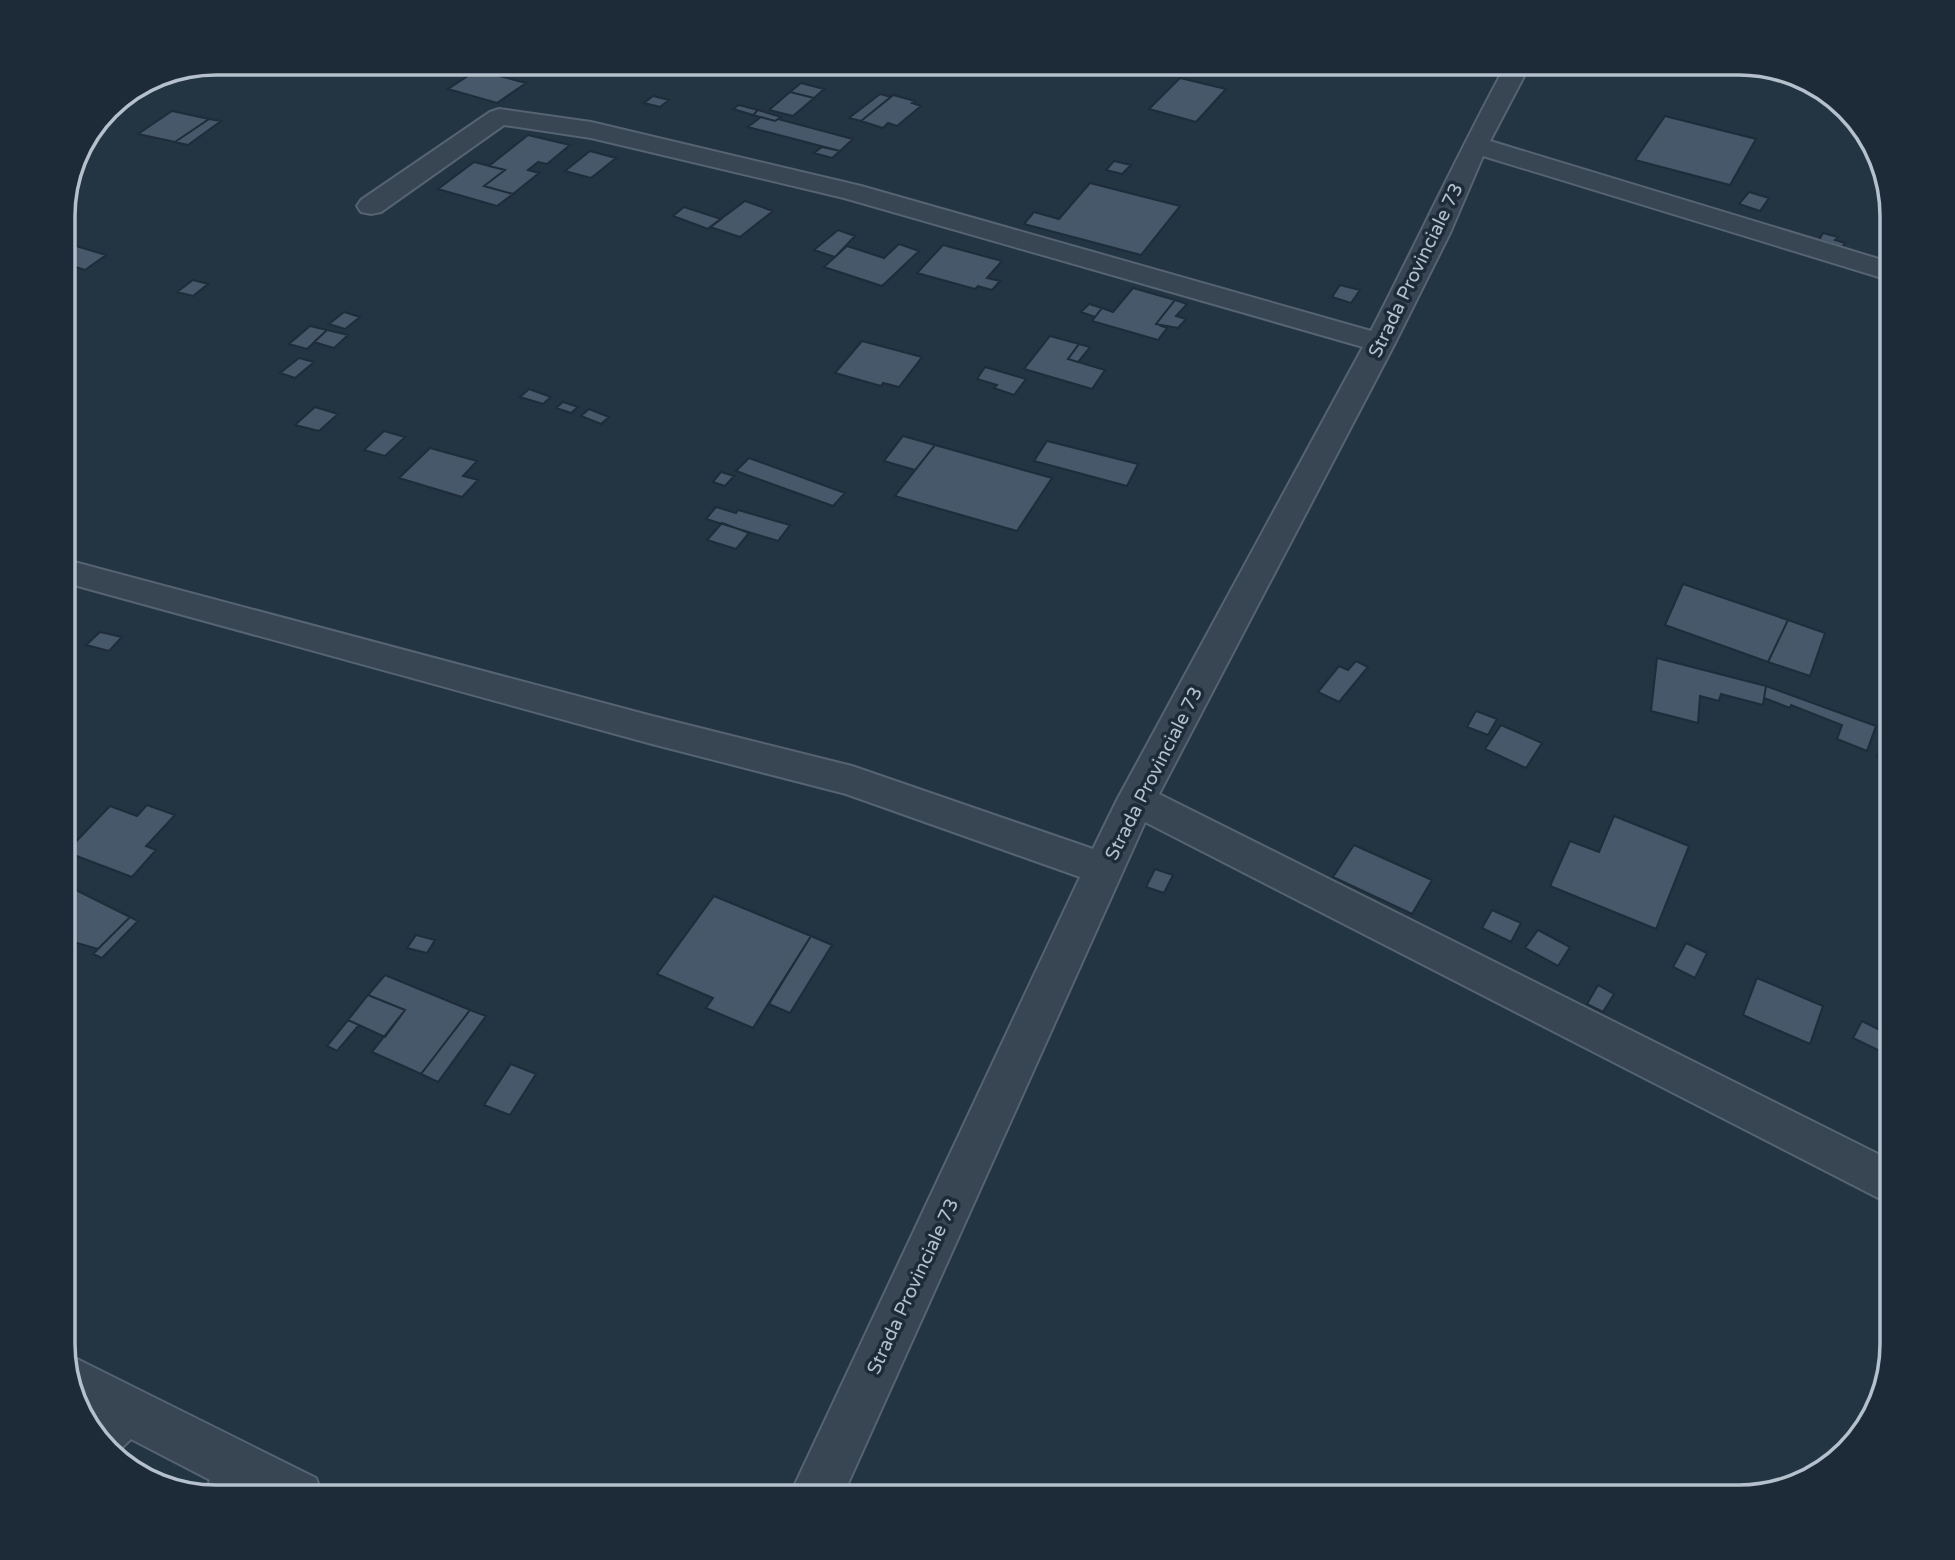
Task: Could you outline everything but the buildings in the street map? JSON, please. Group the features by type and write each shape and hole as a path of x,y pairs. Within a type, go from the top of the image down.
{"street":[{"name":"Strada Provinciale 73","path":"820,1485 1136,800 1380,343 1436,233 1475,145 1512,75"},
{"path":"370,206 499,117 591,130 852,192 1380,343"},
{"path":"1475,145 1880,268"},
{"path":"76,574 652,730 852,781 1104,869"},
{"path":"1136,800 1880,1178"},
{"path":"85,1396 111,1422 240,1485"}]}
